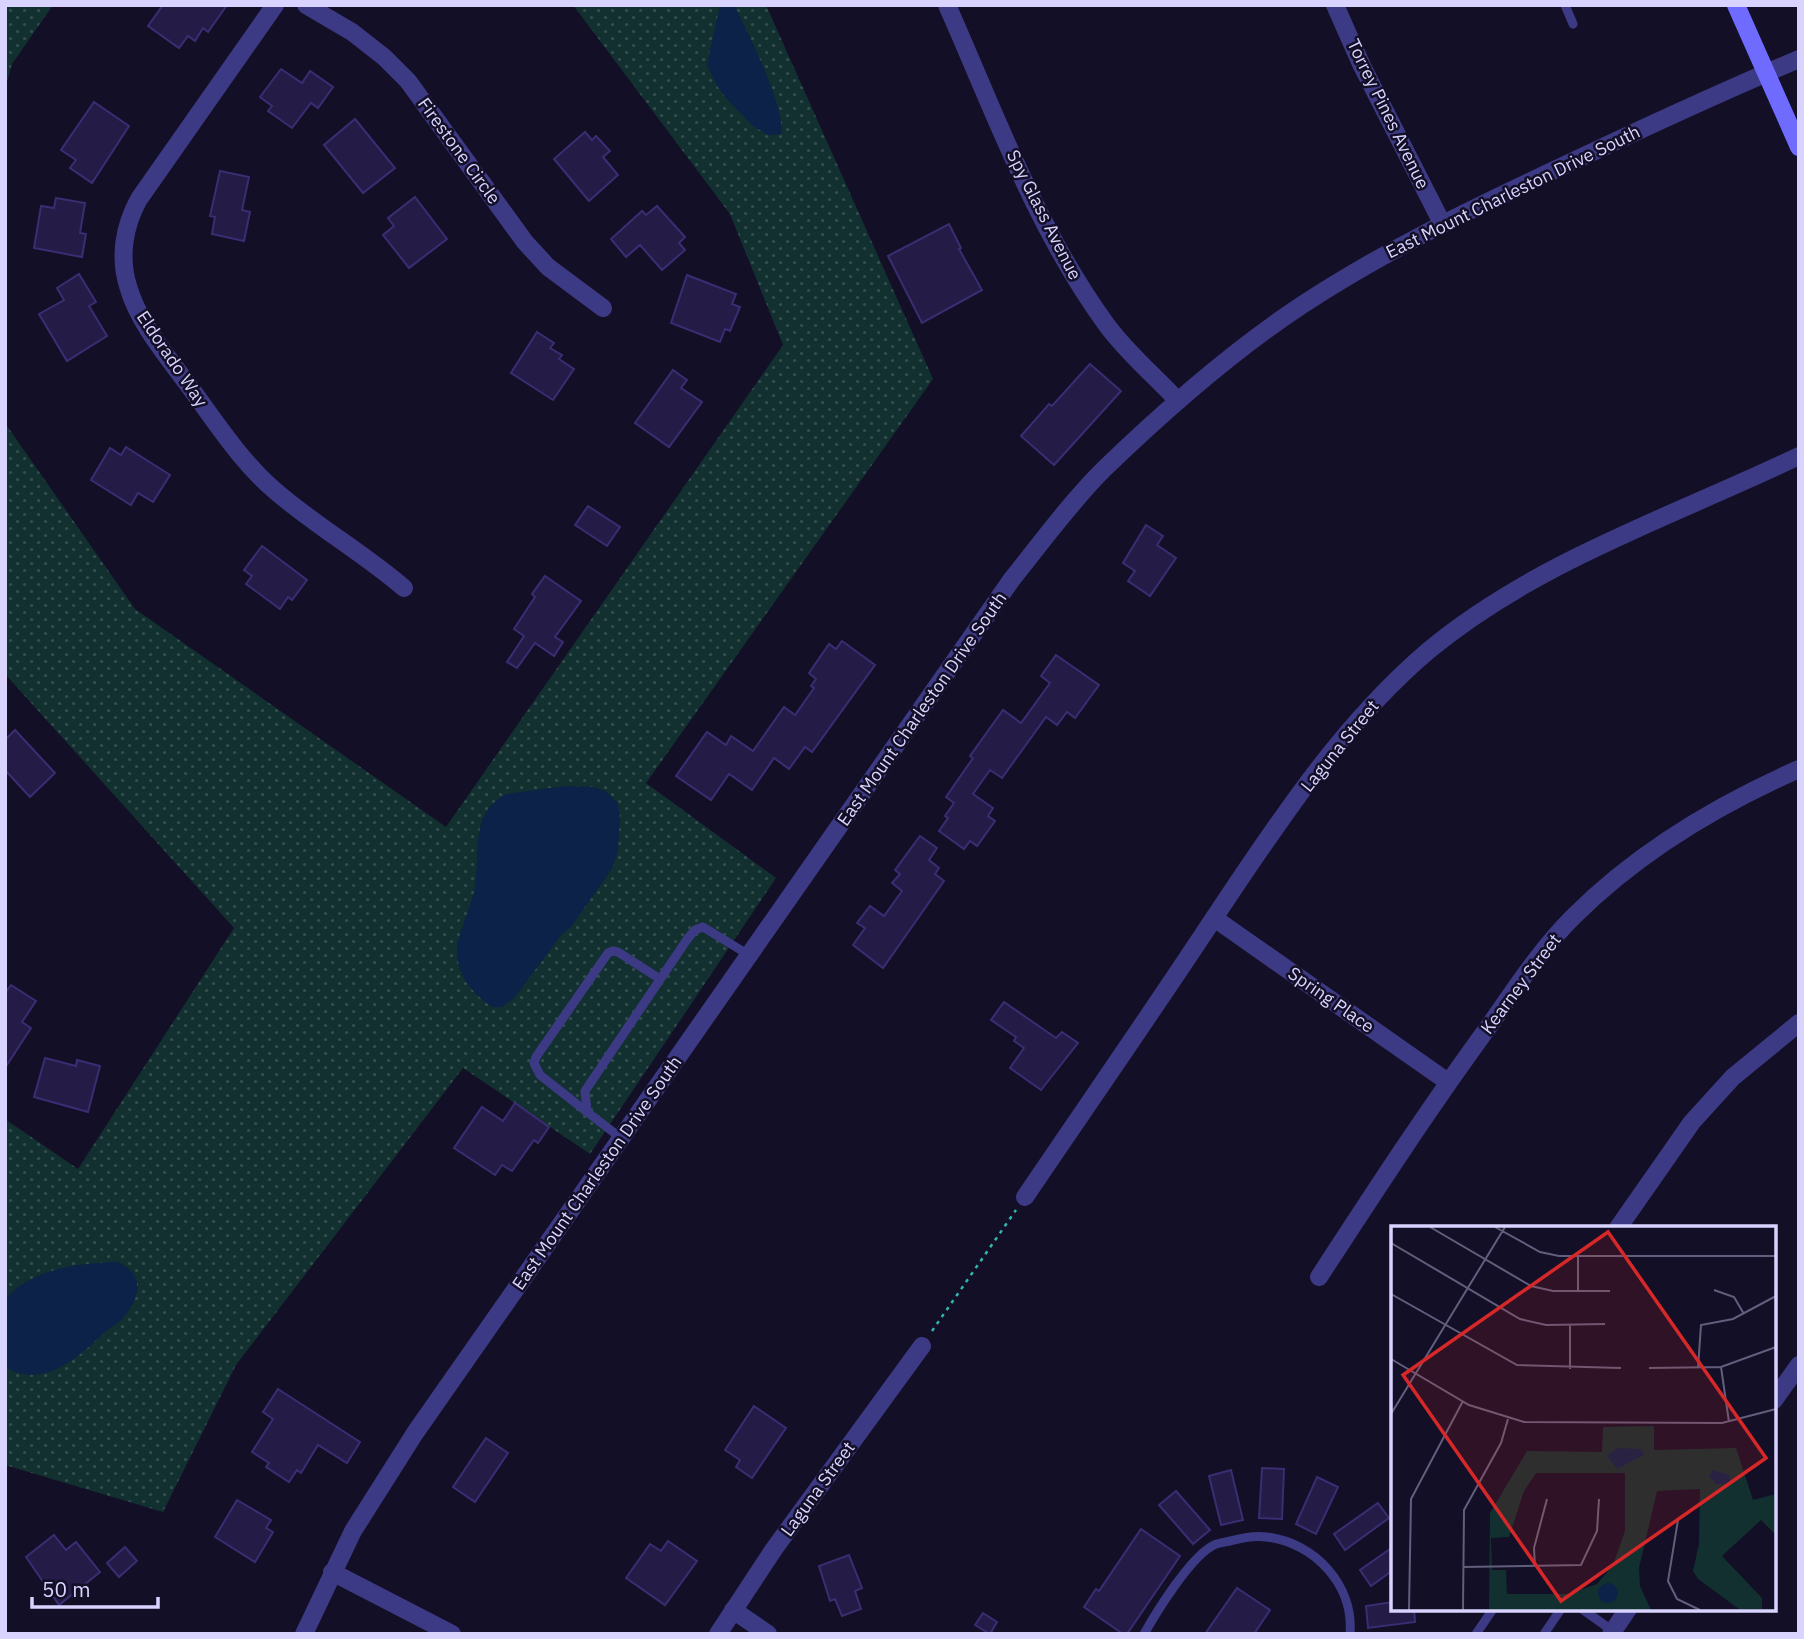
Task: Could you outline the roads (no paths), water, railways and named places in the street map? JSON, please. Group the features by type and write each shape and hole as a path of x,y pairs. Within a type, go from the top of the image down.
{"main road":[{"path":"1736,5 1799,147"}],"street":[{"name":"Eldorado Way","path":"275,5 139,199 131,214 124,243 124,268 134,302 155,339 241,455 307,519 387,574 404,589"},
{"name":"Firestone Circle","path":"306,5 352,32 384,57 408,81 525,242 548,267 603,308"},
{"name":"Spy Glass Avenue","path":"947,5 1040,215 1073,275 1108,326 1178,401"},
{"name":"Torrey Pines Avenue","path":"1335,5 1362,66 1441,223"},
{"name":"East Mount Charleston Drive South","path":"304,1634 353,1531 415,1433 1012,579 1101,472 1178,401 1243,348 1301,306 1398,246 1441,223 1799,59"},
{"name":"Laguna Street","path":"1025,1197 1251,863 1343,738 1378,698 1428,651 1498,601 1556,568 1799,456"},
{"name":"Kearney Street","path":"1319,1277 1448,1082 1537,959 1573,917 1667,840 1724,805 1799,769"},
{"name":"Spring Place","path":"1214,918 1448,1082"},
{"path":"1619,1226 1692,1122 1733,1077 1799,1023"},
{"name":"Laguna Street","path":"718,1634 922,1346"},
{"path":"1780,1380 1799,1365"},
{"path":"332,1572 452,1634"},
{"path":"733,1610 768,1634"},
{"path":"1612,1632 1625,1611"}],"lane":[{"path":"1565,5 1573,24"},
{"path":"587,1112 585,1091 590,1080 695,930 704,927 749,955"},
{"path":"621,1138 540,1075 534,1063 608,953 618,952 660,979"},
{"path":"1144,1634 1197,1558 1213,1545 1244,1538 1268,1537 1294,1545 1321,1560 1338,1581 1346,1597 1350,1634"},
{"path":"1476,1634 1492,1611"},
{"path":"1544,1634 1560,1611"},
{"path":"1585,1611 1612,1632"}],"water":[{"path":"720,5 734,5 748,32 778,107 781,134 768,135 753,126 726,98 707,65"},
{"path":"565,786 594,787 605,791 617,802 620,816 618,850 613,867 571,927 561,935 515,997 502,1007 492,1007 467,983 460,967 457,949 474,892 481,825 494,802 507,794"},
{"path":"118,1262 133,1274 137,1288 133,1303 120,1321 60,1368 33,1375 5,1367 5,1299 29,1280 57,1269"}]}
